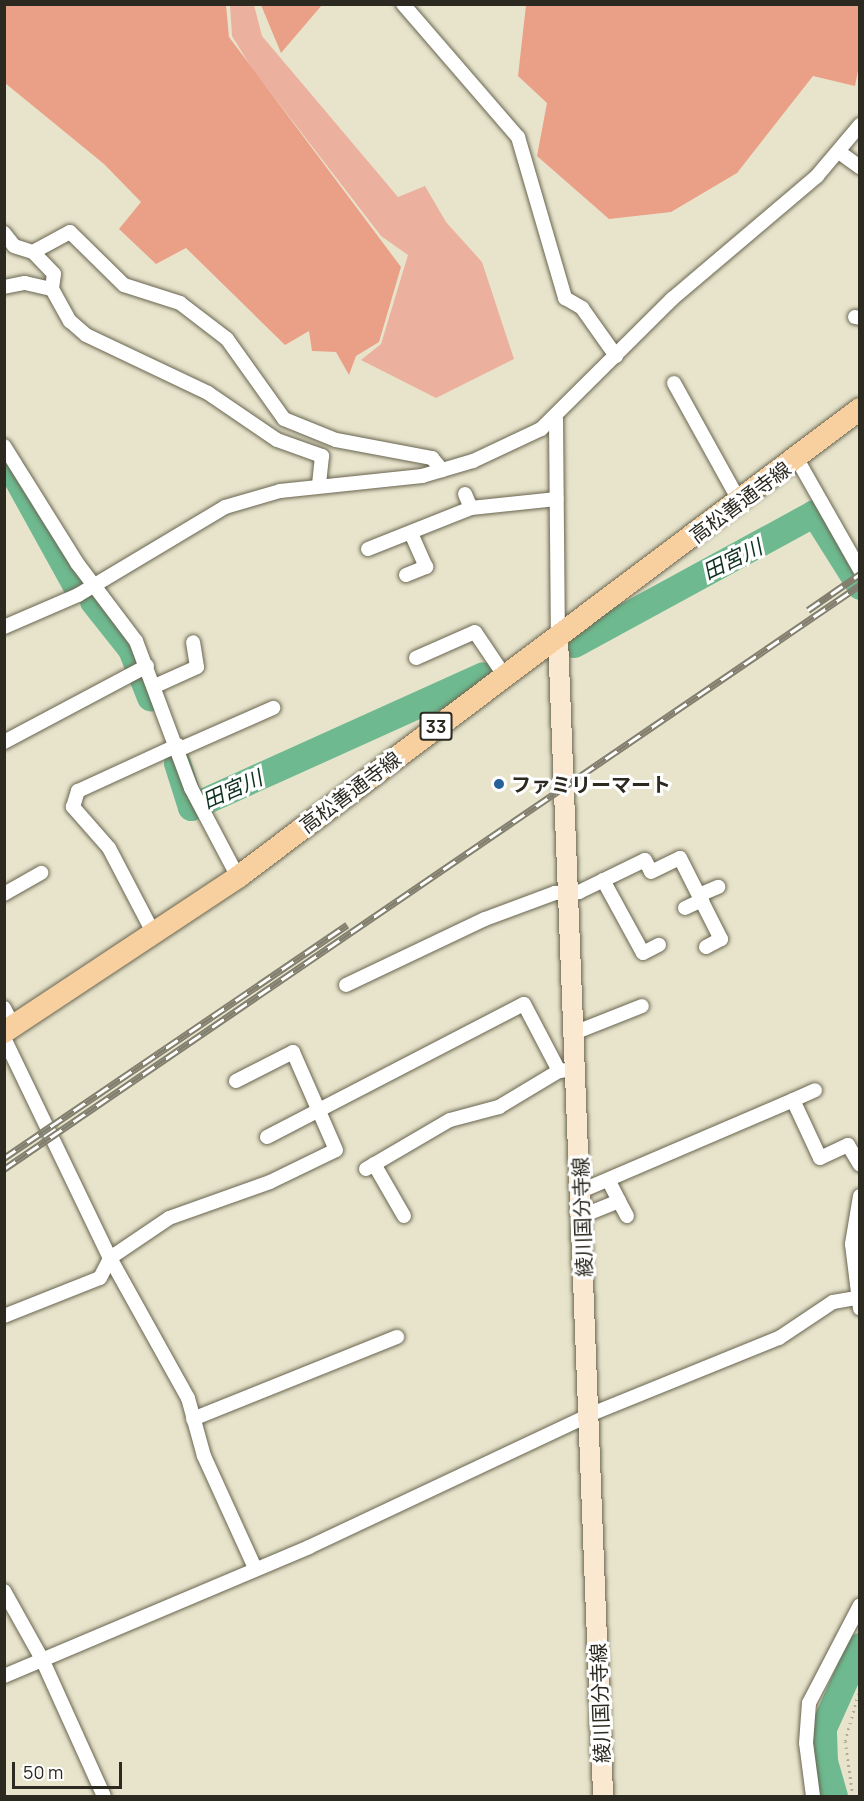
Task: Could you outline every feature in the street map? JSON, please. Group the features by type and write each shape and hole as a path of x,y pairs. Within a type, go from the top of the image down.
{"main road":[{"name":"高松善通寺線","path":"7,1026 155,936 238,877 504,675 558,638 740,502 860,408"},
{"name":"綾川国分寺線","path":"558,638 574,1033 568,1070 581,1191 600,1795"}],"street":[{"path":"403,4 518,137 565,298 582,308 616,356"},
{"path":"4,627 94,586 225,507 320,486 442,470 472,461 556,419 672,299 783,208 839,152 860,125"},
{"path":"839,152 860,167"},
{"path":"33,252 70,232 117,280 180,303 226,339 284,419 336,440 432,458 442,470"},
{"path":"4,233 14,246 33,252 54,274 52,289 70,321 86,335 208,393 277,440 322,456 320,486"},
{"path":"4,287 25,283 52,289"},
{"path":"674,382 740,502"},
{"path":"556,419 558,638"},
{"path":"4,446 9,464 94,586 136,641 155,686 175,748 199,804 238,877"},
{"path":"797,459 860,570"},
{"path":"465,494 471,508"},
{"path":"368,549 471,508 557,499"},
{"path":"406,575 426,567 411,533"},
{"path":"416,658 475,632 504,675"},
{"path":"155,686 197,667 193,642"},
{"path":"4,742 147,666"},
{"path":"155,936 109,848 73,807 78,791 273,708"},
{"path":"346,985 486,919 603,880 645,860 651,872 680,858 721,939 706,947"},
{"path":"4,894 41,873"},
{"path":"603,880 644,953 659,945"},
{"path":"685,908 718,887"},
{"path":"267,1137 524,1004 568,1070 499,1107 450,1120 370,1166 404,1216"},
{"path":"574,1033 642,1006"},
{"path":"7,1026 110,1258 188,1398 193,1419 255,1569"},
{"path":"4,1316 100,1278 110,1258 169,1218 270,1182 336,1150 293,1052 236,1081"},
{"path":"581,1191 609,1181 815,1090"},
{"path":"793,1100 820,1158 848,1145 860,1165"},
{"path":"609,1181 627,1216"},
{"path":"4,1676 255,1569 589,1415 780,1338 833,1302 858,1301 852,1244 860,1196"},
{"path":"582,1216 619,1201"},
{"path":"193,1419 397,1337"},
{"path":"4,1591 42,1659 104,1797"},
{"path":"813,1797 806,1743 809,1703 860,1605"}],"path":[{"path":"853,1797 845,1741 860,1688"}],"shaded area":[{"path":"5,4 226,5 229,37 401,267 379,342 356,356 349,375 336,352 312,351 309,331 285,345 186,248 156,264 119,229 141,202 104,164 5,83"},
{"path":"230,5 254,5 262,36 398,197 425,186 446,222 482,262 514,359 436,398 361,360 381,344 408,255 381,236 251,67 232,36"},
{"path":"261,5 322,5 281,53"},
{"path":"526,5 859,5 859,65 855,86 813,76 737,173 671,212 609,219 537,156 547,103 518,76"}],"waterway":[{"name":"田宮川","path":"12,470 76,586"},
{"name":"田宮川","path":"574,644 814,513 860,586"},
{"name":"田宮川","path":"93,601 131,649 150,697"},
{"name":"田宮川","path":"177,763 191,807 483,675"},
{"path":"834,1796 824,1761 823,1728 860,1646"}],"railway":[{"path":"808,610 860,574"},
{"path":"4,1169 860,585"},
{"path":"4,1158 347,925"}],"place":[{"name":"ファミリーマート","path":"499,784"}]}
